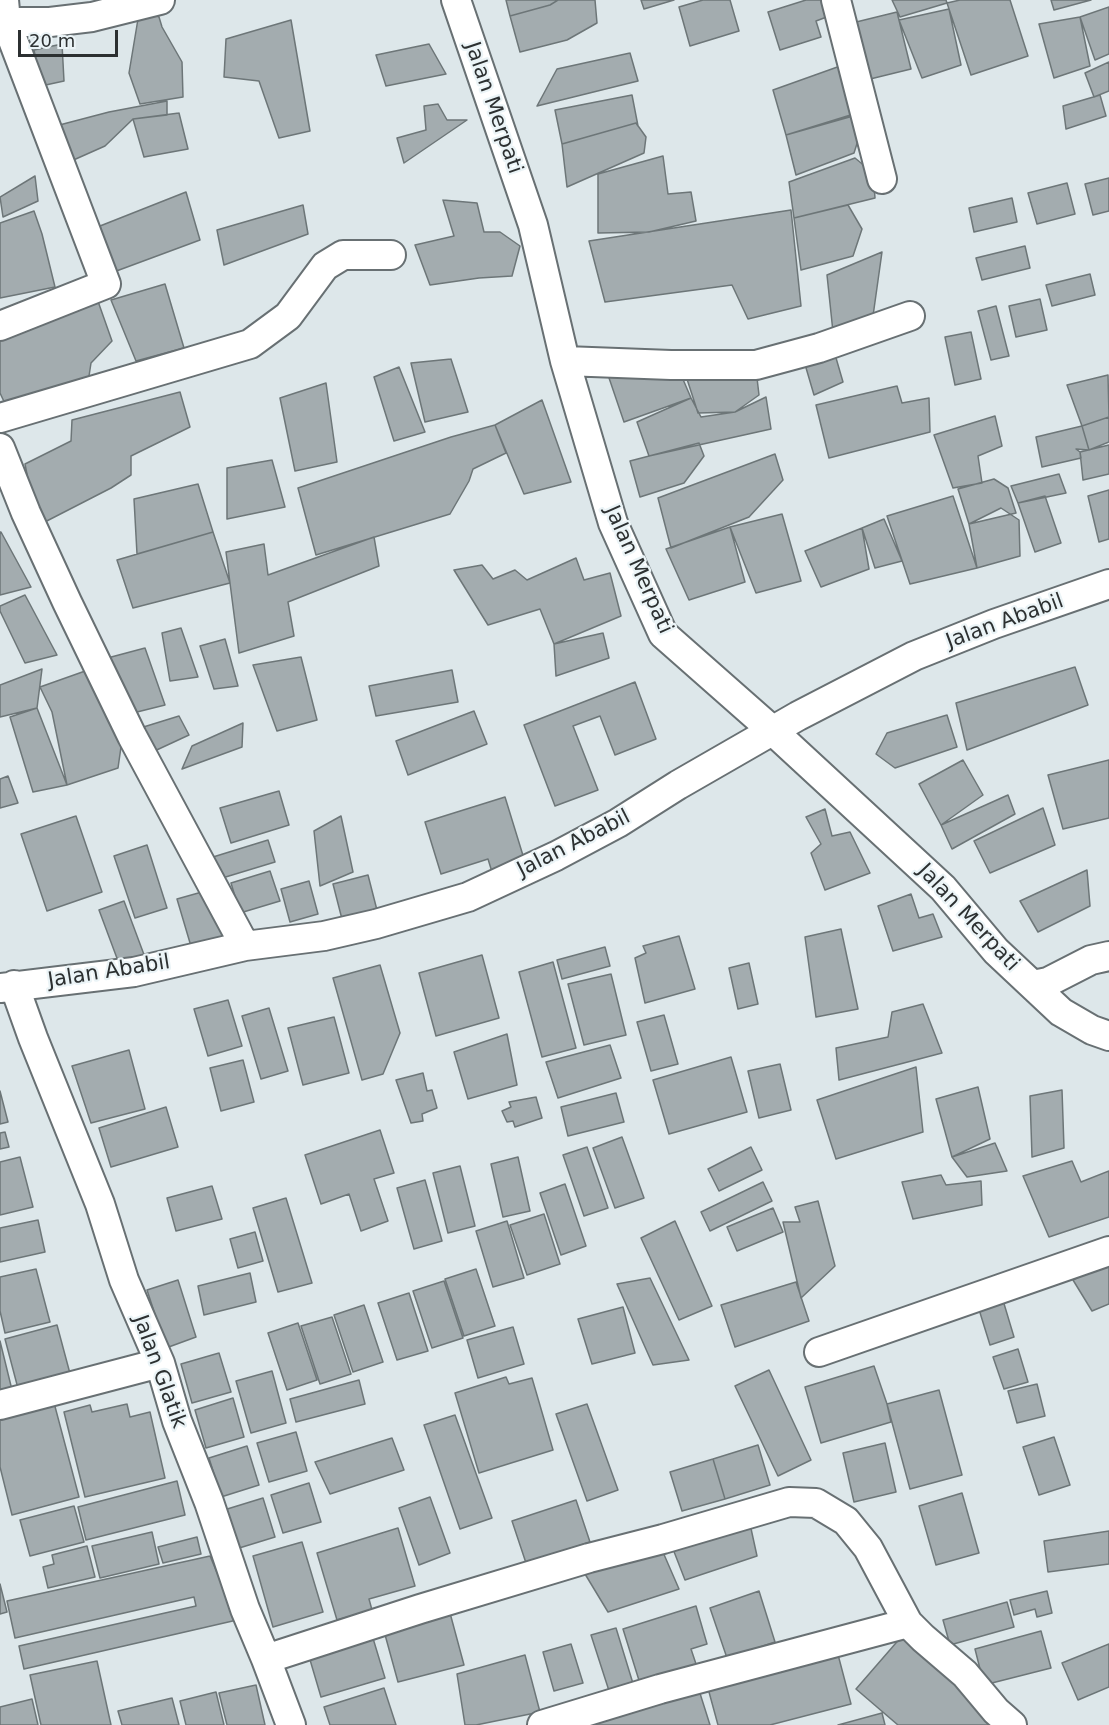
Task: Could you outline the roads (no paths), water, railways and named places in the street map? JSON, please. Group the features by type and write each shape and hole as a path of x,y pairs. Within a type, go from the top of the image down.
{"street":[{"path":"0,326 106,284 3,15 50,22 92,17 160,0"},
{"name":"Jalan Merpati","path":"456,0 533,225 566,362 613,523 663,634 773,731 943,888 996,951 1061,1012 1092,1030 1109,1036"},
{"path":"836,0 882,179"},
{"path":"0,418 250,344 288,316 325,266 343,255 391,255"},
{"path":"566,362 756,365 819,348 910,316"},
{"path":"0,448 30,523 132,736 244,946"},
{"name":"Jalan Ababil","path":"7,986 134,972 244,946 324,936 376,924 468,897 556,856 618,823 678,785 798,716 914,656 994,624 1109,584"},
{"path":"1033,985 1048,982 1091,960 1109,956"},
{"name":"Jalan Glatik","path":"7,986 33,1038 100,1204 124,1280 160,1363 177,1421 209,1502 245,1610 291,1725"},
{"path":"819,1352 1109,1251"},
{"path":"0,1405 160,1363"},
{"path":"266,1659 566,1565 789,1502 816,1503 846,1521 868,1548 908,1623 965,1674 996,1711 1012,1725"},
{"path":"542,1725 671,1686 908,1623"}]}
